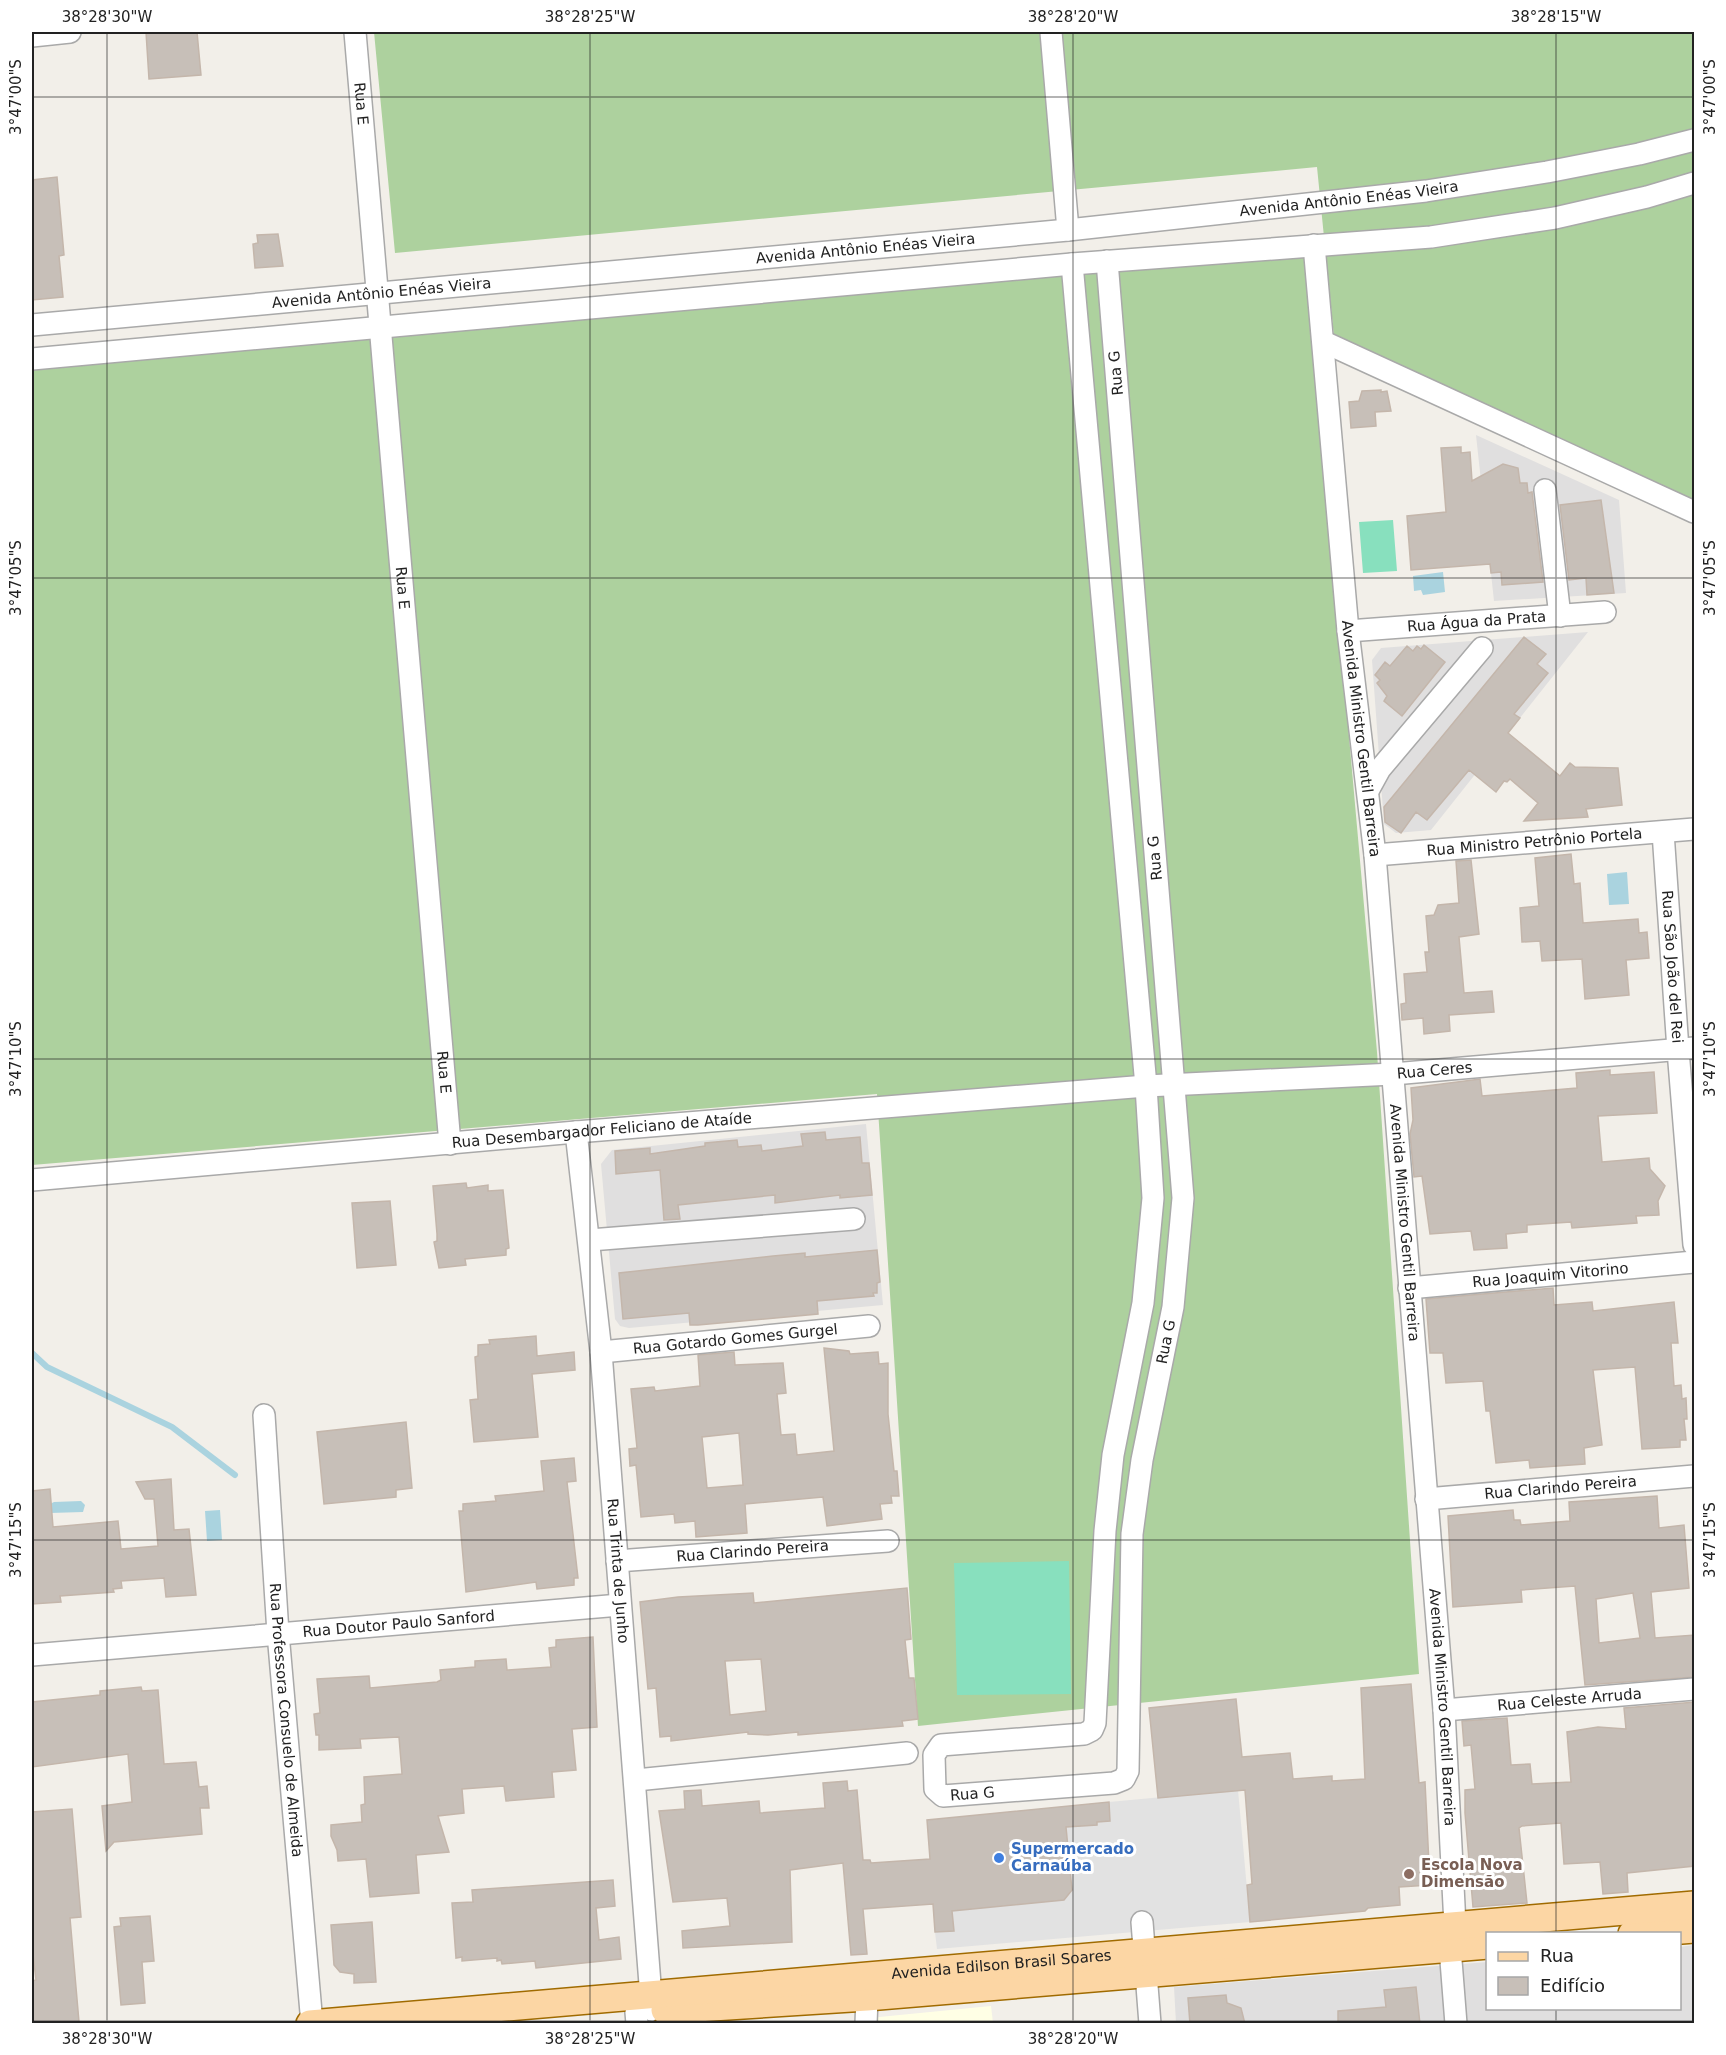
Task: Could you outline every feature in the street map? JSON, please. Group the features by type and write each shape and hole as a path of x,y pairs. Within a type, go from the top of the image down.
{"main road":[{"name":"Avenida Edilson Brasil Soares","path":"485,2024 1145,1962 1453,1936 1695,1905"},
{"path":"1657,1932 1695,1929"},
{"name":"Avenida Edilson Brasil Soares","path":"1453,1936 1486,1944"},
{"name":"Avenida Edilson Brasil Soares","path":"311,2023 644,2010 867,1997 1145,1962"}],"street":[{"path":"32,36 62,32"},
{"name":"Rua E","path":"356,32 376,293 450,1144"},
{"path":"1051,32 1068,230"},
{"name":"Avenida Antônio Enéas Vieira","path":"32,325 1068,230 1426,191 1547,172 1639,154 1695,140"},
{"path":"32,359 1072,264 1431,237 1490,230 1647,197 1695,183"},
{"name":"Avenida Ministro Gentil Barreira","path":"1314,245 1348,631 1369,789 1375,855 1444,1710 1456,2024"},
{"name":"Rua G","path":"1072,264 1146,1086 1153,1198 1143,1303 1113,1455 1105,1531 1097,1715 1092,1730 1084,1734 941,1745 934,1755 935,1789 938,1794 950,1797 1114,1783 1124,1779 1128,1771 1132,1534 1142,1460 1173,1307 1183,1198 1107,261"},
{"path":"1324,342 1695,512"},
{"path":"1545,490 1560,616"},
{"name":"Rua Água da Prata","path":"1348,631 1605,612"},
{"path":"1369,789 1380,769 1482,648"},
{"name":"Rua Ministro Petrônio Portela","path":"1375,855 1695,830"},
{"name":"Rua São João del Rei","path":"1663,832 1686,1049 1695,1245"},
{"name":"Rua Ceres","path":"1173,1084 1393,1074 1686,1049"},
{"name":"Rua Desembargador Feliciano de Ataíde","path":"32,1180 576,1132 1173,1084"},
{"name":"Rua Trinta de Junho","path":"576,1132 601,1352 636,1780 644,2010"},
{"path":"590,1240 854,1219"},
{"name":"Rua Joaquim Vitorino","path":"1409,1288 1695,1262"},
{"name":"Rua Gotardo Gomes Gurgel","path":"601,1352 869,1326"},
{"name":"Rua Professora Consuelo de Almeida","path":"264,1415 278,1633 311,2023"},
{"name":"Rua Clarindo Pereira","path":"1426,1499 1695,1476"},
{"name":"Rua Clarindo Pereira","path":"617,1561 888,1541"},
{"name":"Rua Doutor Paulo Sanford","path":"32,1655 620,1605"},
{"name":"Rua Celeste Arruda","path":"1444,1710 1695,1689"},
{"path":"1098,1691 1128,1691"},
{"path":"636,1780 907,1753"},
{"path":"1142,1922 1150,2024"},
{"path":"866,2024 867,1997"}],"shaded area":[{"path":"1476,435 1619,500 1626,593 1494,601"},
{"path":"1588,632 1431,830 1396,833 1384,824 1372,660 1381,648"},
{"path":"866,1124 883,1305 629,1328 620,1326 615,1319 601,1164 612,1150"},
{"path":"1238,1790 1250,1922 937,1949 935,1932 954,1931 952,1911 1064,1900 1072,1890 1066,1825 1089,1823 1090,1826 1096,1825 1097,1822 1110,1821 1109,1802"},
{"path":"1694,1945 1694,2023 1176,2023 1174,1987 1486,1962 1486,2010 1681,2010 1681,1947"},
{"path":"991,2006 993,2023 870,2024 869,2018"}],"green space":[{"path":"374,32 1694,32 1694,502 1334,337 1317,167 395,253"},
{"path":"1306,252 1377,1052 1419,1674 918,1726 877,1094 32,1165 32,367"},
{"path":"1393,520 1397,571 1363,573 1359,522"},
{"path":"1069,1561 1071,1694 957,1695 954,1563"}],"water":[{"path":"1443,572 1445,592 1423,595 1421,590 1414,591 1413,576"},
{"path":"1627,872 1629,904 1609,905 1607,874"},
{"path":"81,1501 85,1505 83,1512 50,1513 50,1504 54,1502"},
{"path":"220,1510 222,1540 207,1541 205,1511"}],"building":[{"path":"146,32 197,32 201,75 149,79"},
{"path":"57,177 64,255 59,256 63,297 32,300 32,180"},
{"path":"278,234 283,266 255,268 253,244 258,243 257,235"},
{"path":"1381,390 1381,392 1387,391 1391,411 1375,412 1376,426 1351,428 1349,402 1359,401 1362,391"},
{"path":"1461,447 1461,453 1470,452 1472,481 1503,464 1518,468 1520,483 1527,483 1528,493 1532,492 1543,582 1502,585 1501,572 1491,573 1490,564 1411,570 1407,516 1446,512 1441,448"},
{"path":"1601,500 1614,593 1587,595 1586,578 1569,580 1560,505"},
{"path":"1524,637 1546,654 1537,664 1548,673 1514,714 1520,718 1508,733 1560,776 1570,763 1575,767 1618,768 1622,805 1586,809 1588,817 1524,821 1538,803 1510,779 1507,782 1504,781 1496,792 1469,770 1427,820 1416,812 1401,833 1385,822 1384,807"},
{"path":"1424,645 1445,662 1402,716 1384,701 1387,696 1377,683 1380,680 1375,675 1385,662 1390,666 1407,646 1413,651 1417,646 1421,649"},
{"path":"1571,854 1574,884 1580,883 1583,923 1638,919 1639,933 1647,932 1649,958 1626,960 1629,995 1585,999 1582,959 1542,961 1540,941 1522,942 1520,908 1539,906 1535,858"},
{"path":"1471,860 1479,934 1459,937 1464,993 1492,991 1494,1012 1449,1015 1450,1031 1424,1034 1423,1018 1402,1020 1401,1004 1406,1003 1404,974 1427,972 1425,952 1429,952 1426,916 1434,915 1438,905 1459,903 1456,861"},
{"path":"1610,1070 1610,1075 1654,1072 1657,1113 1598,1116 1602,1162 1649,1158 1650,1169 1665,1186 1658,1201 1659,1215 1636,1216 1637,1223 1572,1228 1571,1222 1527,1225 1527,1232 1506,1234 1507,1248 1474,1250 1471,1231 1430,1234 1422,1176 1414,1177 1410,1134 1413,1120 1411,1088 1480,1079 1482,1096 1577,1088 1576,1073"},
{"path":"825,1132 826,1140 860,1137 862,1163 869,1163 872,1195 840,1198 840,1195 775,1203 775,1195 678,1205 680,1219 664,1220 660,1170 616,1174 615,1151 650,1148 650,1154 705,1146 705,1143 737,1140 738,1147 761,1145 762,1151 803,1146 801,1134"},
{"path":"466,1183 467,1188 488,1185 488,1191 503,1190 509,1248 506,1249 506,1255 465,1259 466,1265 439,1268 434,1242 437,1241 437,1234 433,1186"},
{"path":"390,1201 396,1265 357,1268 352,1203"},
{"path":"877,1250 880,1282 877,1283 877,1293 873,1293 874,1296 817,1301 818,1314 698,1325 690,1325 689,1313 623,1319 619,1273 805,1253 805,1257"},
{"path":"1553,1288 1554,1305 1592,1302 1593,1311 1674,1302 1678,1343 1671,1343 1674,1386 1681,1385 1682,1399 1686,1398 1687,1419 1684,1419 1686,1440 1680,1440 1680,1447 1642,1449 1635,1367 1593,1370 1602,1445 1584,1448 1585,1464 1530,1468 1529,1460 1496,1463 1490,1411 1486,1411 1483,1381 1446,1383 1443,1353 1430,1353 1426,1299"},
{"path":"536,1336 537,1356 574,1352 575,1370 532,1374 538,1437 474,1442 470,1400 478,1399 475,1357 478,1356 478,1345 490,1344 489,1340"},
{"path":"824,1348 849,1351 850,1354 878,1352 879,1364 888,1363 888,1414 899,1496 891,1496 892,1503 880,1504 882,1519 827,1526 823,1497 745,1504 747,1533 696,1537 695,1521 675,1523 674,1514 641,1517 636,1465 630,1466 629,1449 637,1448 631,1389 654,1387 655,1391 700,1386 698,1355 734,1352 735,1365 783,1363 786,1393 777,1394 781,1435 795,1434 797,1455 834,1451","holes":["739,1433 743,1485 707,1488 702,1437"]},
{"path":"406,1422 412,1488 396,1490 396,1497 324,1504 317,1432"},
{"path":"574,1458 576,1481 567,1482 578,1578 574,1578 574,1585 537,1589 536,1582 466,1592 459,1511 463,1511 463,1504 496,1501 495,1496 544,1491 541,1461"},
{"path":"171,1479 174,1530 189,1529 196,1595 166,1597 164,1578 121,1581 122,1588 113,1589 114,1592 60,1596 61,1602 32,1604 32,1491 50,1489 53,1527 118,1521 121,1549 158,1546 154,1499 145,1499 136,1482"},
{"path":"1657,1496 1659,1528 1684,1525 1689,1588 1651,1592 1655,1638 1695,1635 1695,1677 1585,1685 1575,1586 1521,1590 1522,1602 1453,1607 1448,1516 1513,1510 1514,1520 1520,1520 1521,1525 1570,1521 1569,1502","holes":["1633,1593 1640,1638 1599,1643 1596,1599"]},
{"path":"907,1588 911,1639 905,1640 909,1678 914,1678 918,1719 902,1721 903,1726 798,1735 798,1732 768,1735 748,1734 748,1732 671,1741 671,1736 660,1737 656,1688 648,1689 640,1602 678,1597 753,1593 754,1603","holes":["761,1659 766,1711 730,1715 725,1661"]},
{"path":"593,1637 597,1727 572,1729 576,1770 552,1772 554,1797 506,1801 504,1786 462,1789 464,1813 438,1816 449,1852 416,1855 419,1893 370,1897 366,1859 338,1861 337,1850 331,1836 331,1825 362,1822 361,1805 365,1804 364,1777 402,1774 399,1737 360,1739 361,1748 319,1750 319,1735 316,1735 314,1714 320,1713 317,1679 369,1676 370,1688 437,1682 441,1680 440,1670 475,1667 475,1661 506,1659 507,1670 551,1667 549,1648 556,1647 556,1640"},
{"path":"1411,1684 1419,1783 1425,1782 1430,1885 1399,1887 1400,1905 1368,1908 1365,1911 1250,1922 1247,1885 1252,1884 1245,1790 1158,1798 1149,1708 1236,1699 1242,1757 1290,1753 1293,1779 1332,1776 1332,1781 1365,1779 1361,1688"},
{"path":"141,1687 142,1691 158,1690 164,1764 196,1762 199,1787 207,1786 209,1808 200,1808 202,1834 114,1842 106,1851 102,1806 132,1802 128,1754 32,1767 32,1702 100,1695 100,1691"},
{"path":"1695,1702 1695,1866 1627,1873 1628,1892 1603,1894 1600,1862 1564,1864 1561,1823 1522,1826 1519,1828 1527,1903 1473,1907 1465,1790 1475,1789 1471,1745 1464,1746 1462,1721 1507,1718 1511,1765 1530,1764 1532,1784 1571,1782 1567,1732 1598,1727 1626,1729 1624,1708"},
{"path":"847,1781 848,1791 857,1790 863,1860 870,1860 871,1863 930,1859 927,1820 1109,1802 1110,1821 1097,1822 1097,1825 1066,1827 1072,1890 1064,1900 952,1911 954,1931 935,1932 933,1904 863,1909 867,1954 851,1955 843,1863 790,1870 792,1942 683,1948 682,1931 730,1926 727,1898 673,1902 659,1811 685,1809 684,1791 701,1790 702,1806 759,1801 760,1813 825,1808 823,1783"},
{"path":"72,1809 81,1917 70,1918 79,2022 32,2024 32,1981 36,1980 32,1946 32,1812"},
{"path":"613,1880 615,1906 596,1908 599,1940 619,1937 621,1959 536,1968 535,1961 502,1964 501,1960 497,1961 497,1958 462,1961 462,1957 456,1958 452,1903 473,1902 472,1890"},
{"path":"150,1916 154,1961 142,1962 145,2003 121,2005 114,1927 121,1926 120,1918"},
{"path":"372,1922 376,1982 354,1983 354,1974 340,1972 334,1965 331,1925"},
{"path":"1416,1987 1420,2024 1338,2024 1338,2011 1386,2007 1384,1990"},
{"path":"1226,1995 1227,2003 1241,2008 1245,2024 1190,2024 1188,1998"}],"waterway":[{"path":"32,1353 47,1367 172,1427 235,1475"}],"place":[{"name":"Supermercado Carnaúba","path":"999,1858"},
{"name":"Escola Nova Dimensão","path":"1409,1874"}]}
